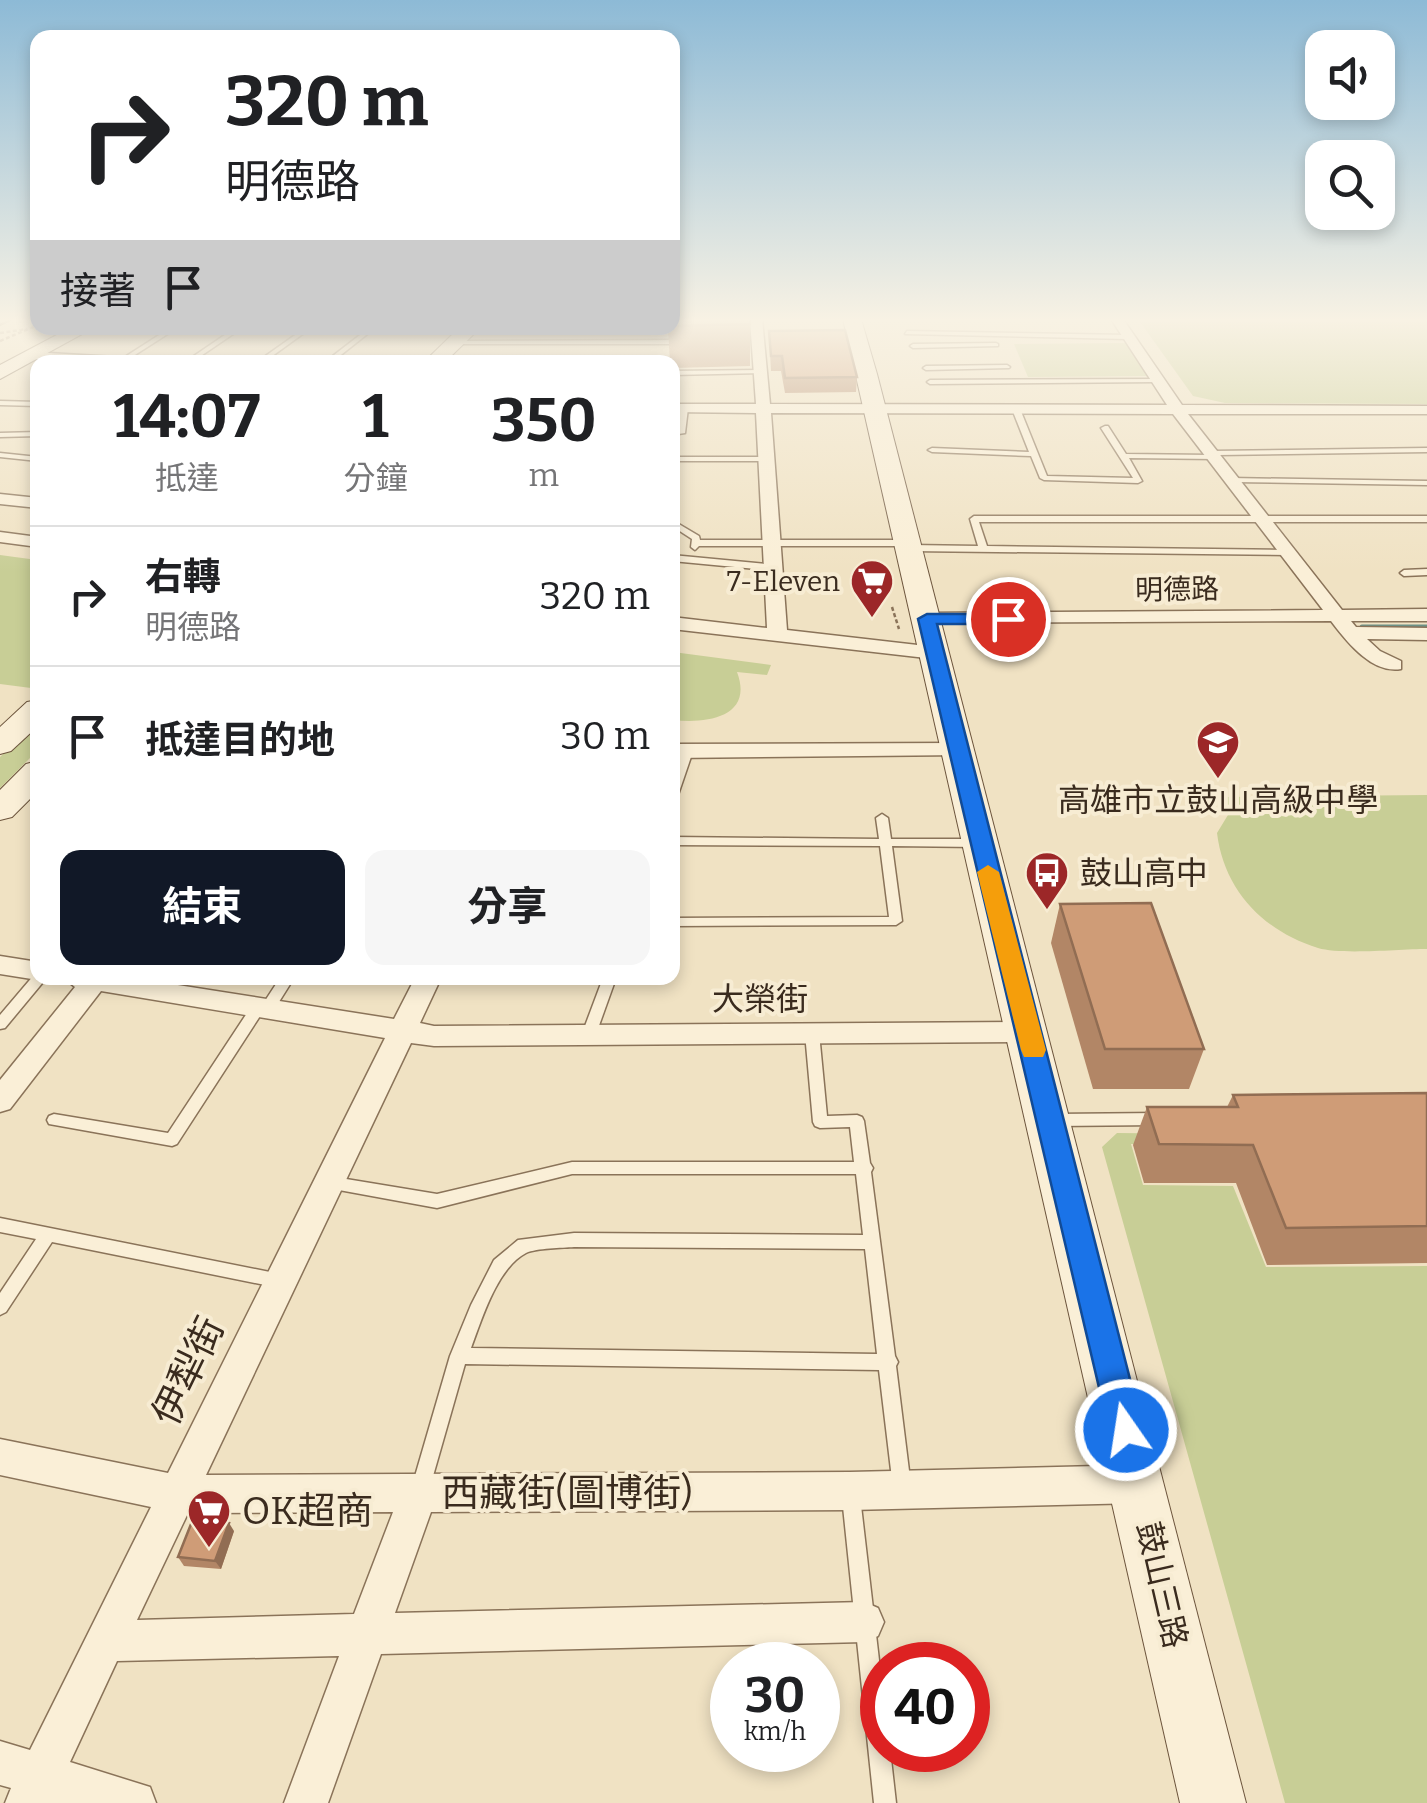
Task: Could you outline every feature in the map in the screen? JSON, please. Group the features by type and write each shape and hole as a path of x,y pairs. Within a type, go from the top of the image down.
{"street":[{"path":"764,403 777,636"},
{"name":"鼓山三路","path":"875,403 1214,1803"},
{"path":"1173,403 1350,633 1373,655 1394,665"},
{"path":"680,408 1427,410"},
{"path":"0,499 30,502"},
{"path":"0,538 30,541"},
{"name":"明德路","path":"927,619 1427,614"},
{"path":"680,625 936,653"},
{"path":"1350,633 1427,634"},
{"path":"0,744 30,716"},
{"path":"680,751 956,750"},
{"path":"0,809 30,779"},
{"path":"0,965 30,972"},
{"path":"0,1101 82,985"},
{"name":"大榮街","path":"168,985 263,1008 434,1036 1029,1032"},
{"name":"伊犁街","path":"23,1780 105,1641 425,985"},
{"name":"西藏街(圖博街)","path":"0,1457 176,1494 850,1491 1139,1484"},
{"path":"306,1803 418,1495"},
{"path":"105,1641 864,1622"},
{"path":"23,1780 134,1803"}],"lane":[{"path":"1016,409 1044,478 1138,481 1105,428"},
{"path":"0,438 30,435"},
{"path":"932,450 1034,454"},
{"path":"1124,456 1427,450"},
{"path":"0,455 30,458"},
{"path":"680,459 766,459"},
{"path":"1232,480 1427,483"},
{"path":"983,549 974,519 1427,519"},
{"path":"680,527 696,538 694,560"},
{"path":"696,543 1288,552"},
{"path":"680,559 776,568"},
{"path":"1404,573 1427,572"},
{"path":"680,922 896,921 882,818"},
{"path":"680,841 980,843"},
{"path":"0,1024 30,985"},
{"path":"54,1120 172,1140 281,985"},
{"path":"589,1034 607,985"},
{"path":"812,1033 820,1122 857,1121 902,1490"},
{"path":"1051,1120 1170,1119"},
{"path":"328,1182 437,1200 572,1168 865,1168"},
{"path":"0,1224 280,1281"},
{"path":"0,1307 47,1236"},
{"path":"418,1495 478,1305 500,1265 524,1245 574,1240 871,1242"},
{"path":"459,1356 888,1362"},
{"path":"850,1491 884,1803"}],"green space":[{"path":"1253,403 1427,403 1427,404"},
{"path":"0,555 30,559 30,688 0,684"},
{"path":"680,653 771,665 767,675 737,672 741,687 733,708 700,721 680,720"},
{"path":"30,729 30,758 0,788 0,757"},
{"path":"1427,795 1427,949 1341,951 1298,941 1250,905 1228,873 1221,854 1217,833 1231,810 1221,797"},
{"path":"1117,1133 1216,1134 1220,1144 1131,1144 1143,1185 1233,1186 1266,1267 1427,1266 1427,1803 1285,1803 1102,1147"}],"building":[{"path":"1151,903 1204,1049 1105,1049 1060,904"},
{"path":"1427,1093 1427,1226 1286,1228 1253,1145 1159,1144 1147,1107 1238,1107 1233,1095"},
{"path":"193,1519 229,1523 215,1561 178,1557"}],"waterway":[{"path":"1362,627 1427,627"}],"slow traffic":[{"path":"988,872 1034,1050"}],"place":[{"name":"7-Eleven","path":"872,619"},
{"name":"高雄市立鼓山高級中學","path":"1218,780"},
{"name":"鼓山高中","path":"1047,911"},
{"name":"OK超商","path":"209,1549"}],"route":[{"path":"1008,619 927,619 950,726 1126,1430"}]}
